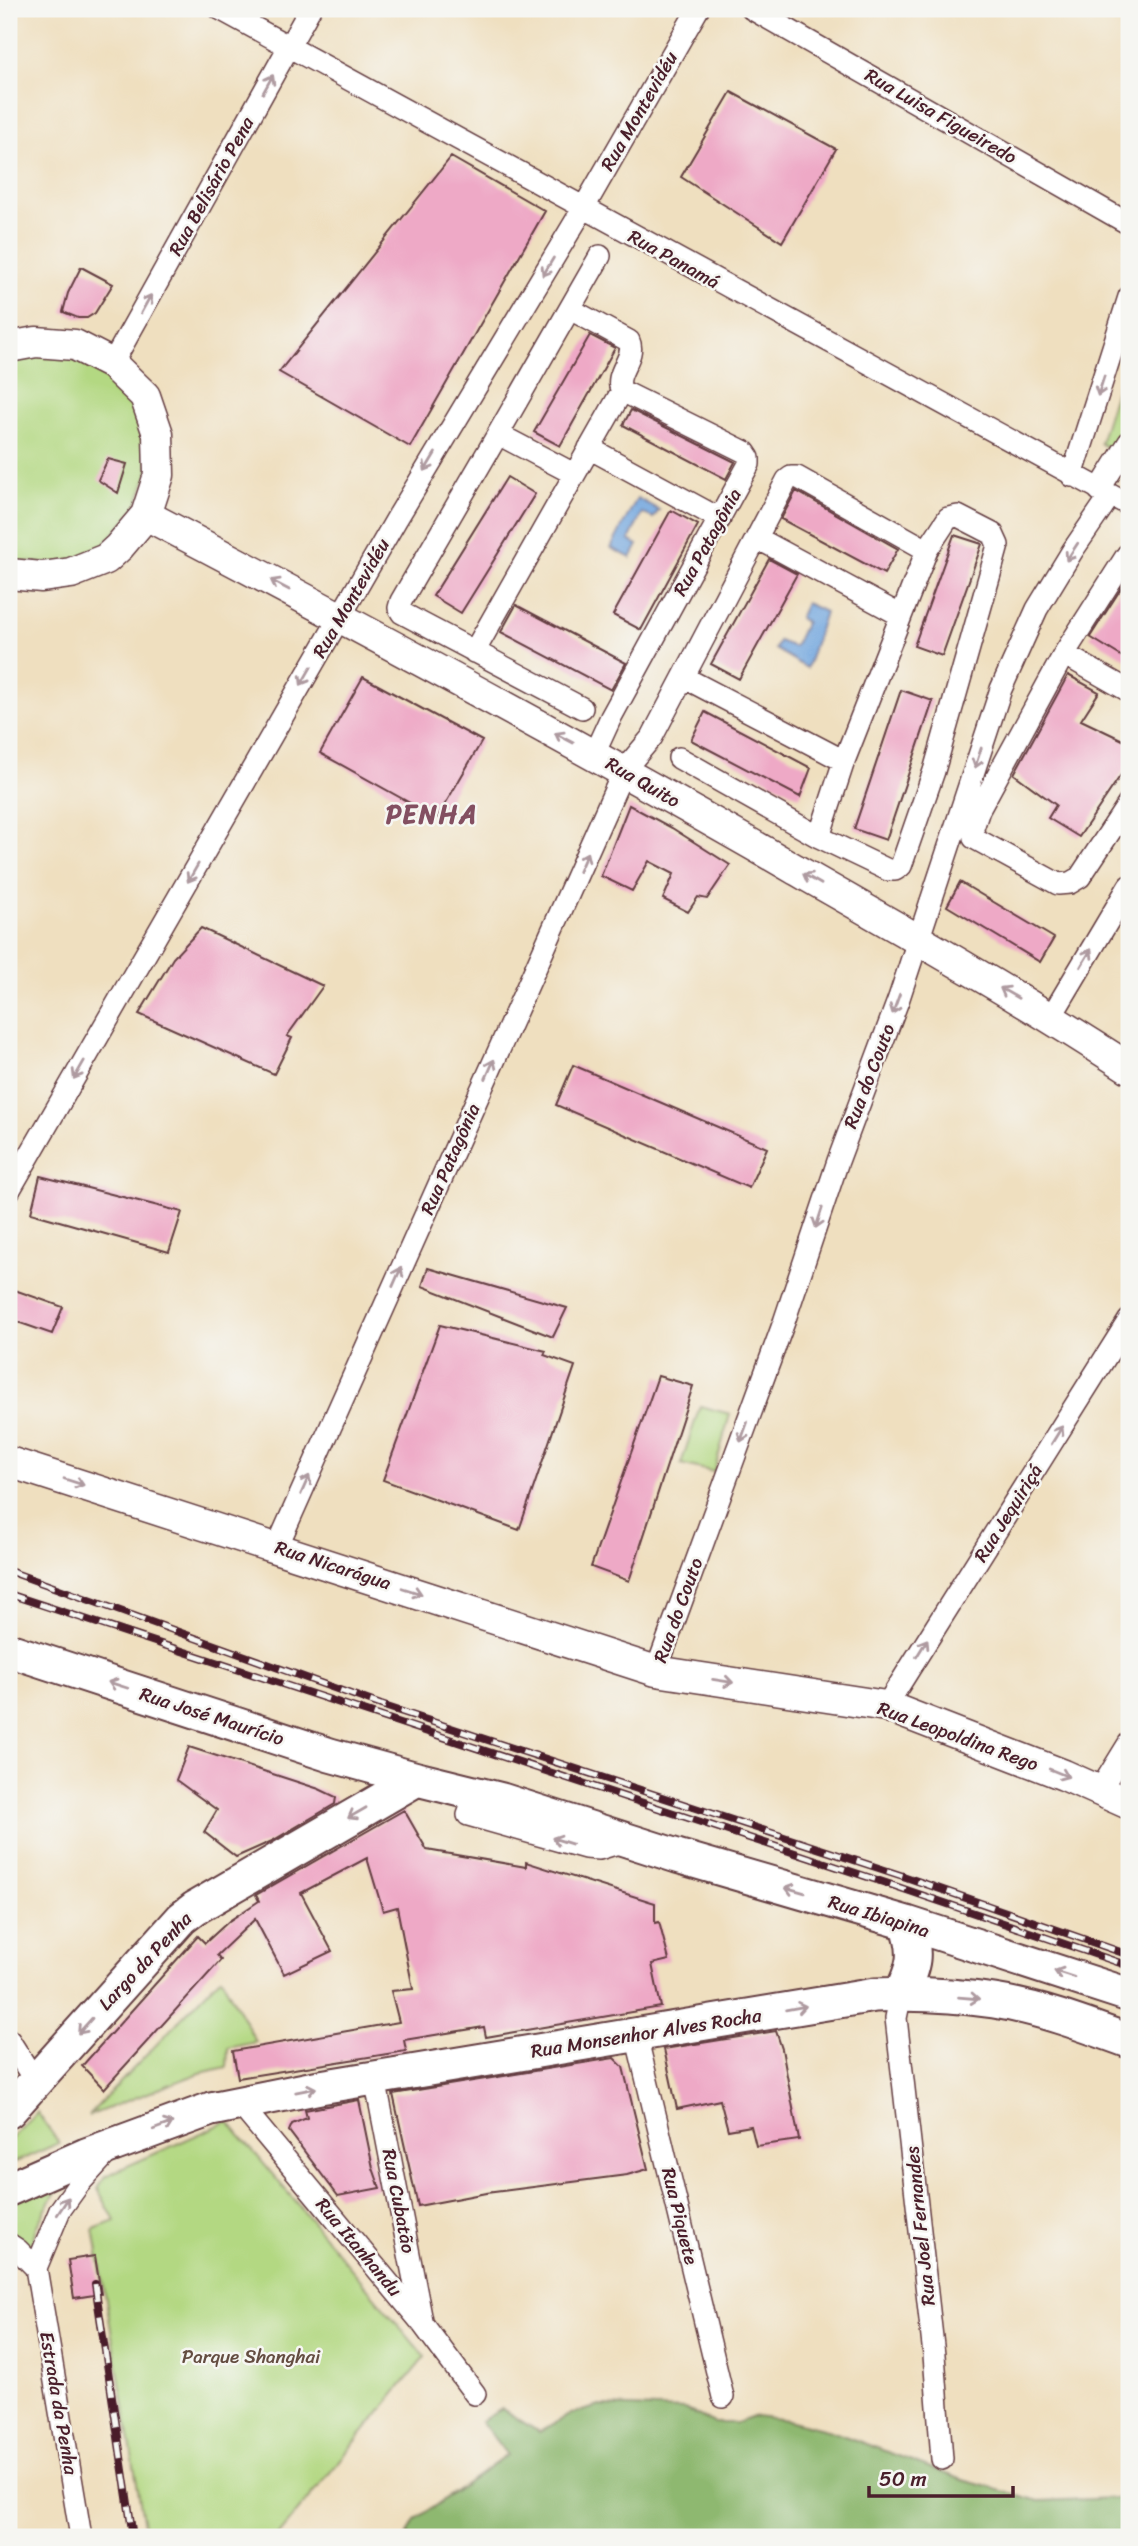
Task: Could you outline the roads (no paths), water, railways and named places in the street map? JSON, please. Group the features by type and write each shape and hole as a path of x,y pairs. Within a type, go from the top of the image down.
{"main road":[{"name":"Rua José Maurício","path":"9,1650 330,1755 416,1779"},
{"name":"Rua Ibiapina","path":"416,1779 472,1804 627,1840 907,1923 1129,1995"},
{"name":"Largo da Penha","path":"9,2111 195,1908 416,1779"},
{"path":"901,1994 913,1969 915,1955 907,1923"},
{"name":"Rua Monsenhor Alves Rocha","path":"239,2103 850,1999 901,1994 995,2001 1055,2015 1129,2040"},
{"path":"9,2189 116,2144 200,2113 239,2103"}],"street":[{"name":"Rua Panamá","path":"220,9 1113,497"},
{"name":"Rua Belisário Pena","path":"112,363 310,9"},
{"name":"Rua Montevidéu","path":"9,1192 396,520 583,209 698,9"},
{"name":"Rua Luisa Figueiredo","path":"752,9 1129,224"},
{"path":"582,708 402,613 400,608 401,601 600,256"},
{"path":"1072,476 1129,297"},
{"path":"474,652 622,391 619,380 631,351 629,341 570,309"},
{"path":"9,347 36,342 75,345 112,363 145,396 158,435 159,475 146,515 106,559 71,573 41,577 9,574"},
{"name":"Rua Patagônia","path":"594,754 749,464 745,452 622,391"},
{"path":"498,434 574,474"},
{"name":"Rua do Couto","path":"656,1671 785,1322 838,1161 919,939 1001,689 1018,646 1037,609 1113,497 1129,442"},
{"path":"589,448 720,519"},
{"name":"Rua Patagônia","path":"277,1547 624,770 652,737 787,480 797,477 927,550"},
{"name":"Rua Quito","path":"146,515 341,616 624,770 919,939 1051,1017 1129,1068"},
{"path":"679,758 819,837 888,870 901,866 934,771 998,545 993,534 958,516 951,516 947,518 927,550 844,761 819,837"},
{"path":"757,538 900,615"},
{"path":"1127,555 1064,654 979,810 973,828 974,838 1058,884 1070,883 1080,877 1129,803"},
{"path":"1064,654 1129,691"},
{"path":"685,678 844,761"},
{"path":"1051,1017 1129,886"},
{"name":"Rua Jequiriçá","path":"886,1706 1129,1320"},
{"name":"Rua Nicarágua","path":"9,1462 656,1671"},
{"name":"Rua Leopoldina Rego","path":"656,1671 886,1706 1100,1790 1129,1804"},
{"path":"1100,1790 1129,1743"},
{"name":"Rua Joel Fernandes","path":"901,1994 896,2018 931,2328 942,2459"},
{"name":"Rua Piquete","path":"636,2035 723,2397"},
{"path":"9,2040 35,2081"},
{"name":"Rua Cubatão","path":"375,2079 422,2323"},
{"name":"Rua Itanhandu","path":"239,2103 422,2323 475,2394"},
{"path":"9,2244 36,2268 60,2210 78,2185 116,2144"},
{"name":"Estrada da Penha","path":"36,2268 81,2537"}],"water":[{"path":"637,498 659,510 653,518 642,513 629,540 638,545 631,558 611,548"},
{"path":"806,603 825,612 807,668 775,649 779,641 794,647 806,622 799,618"}],"railway":[{"path":"9,1571 381,1705 903,1876 1129,1955"},
{"path":"9,1594 892,1885 1129,1966"},
{"path":"95,2284 133,2537"}],"district":[{"name":"PENHA","path":"432,814"}],"park label":[{"name":"Parque Shanghai","path":"251,2356"}]}
